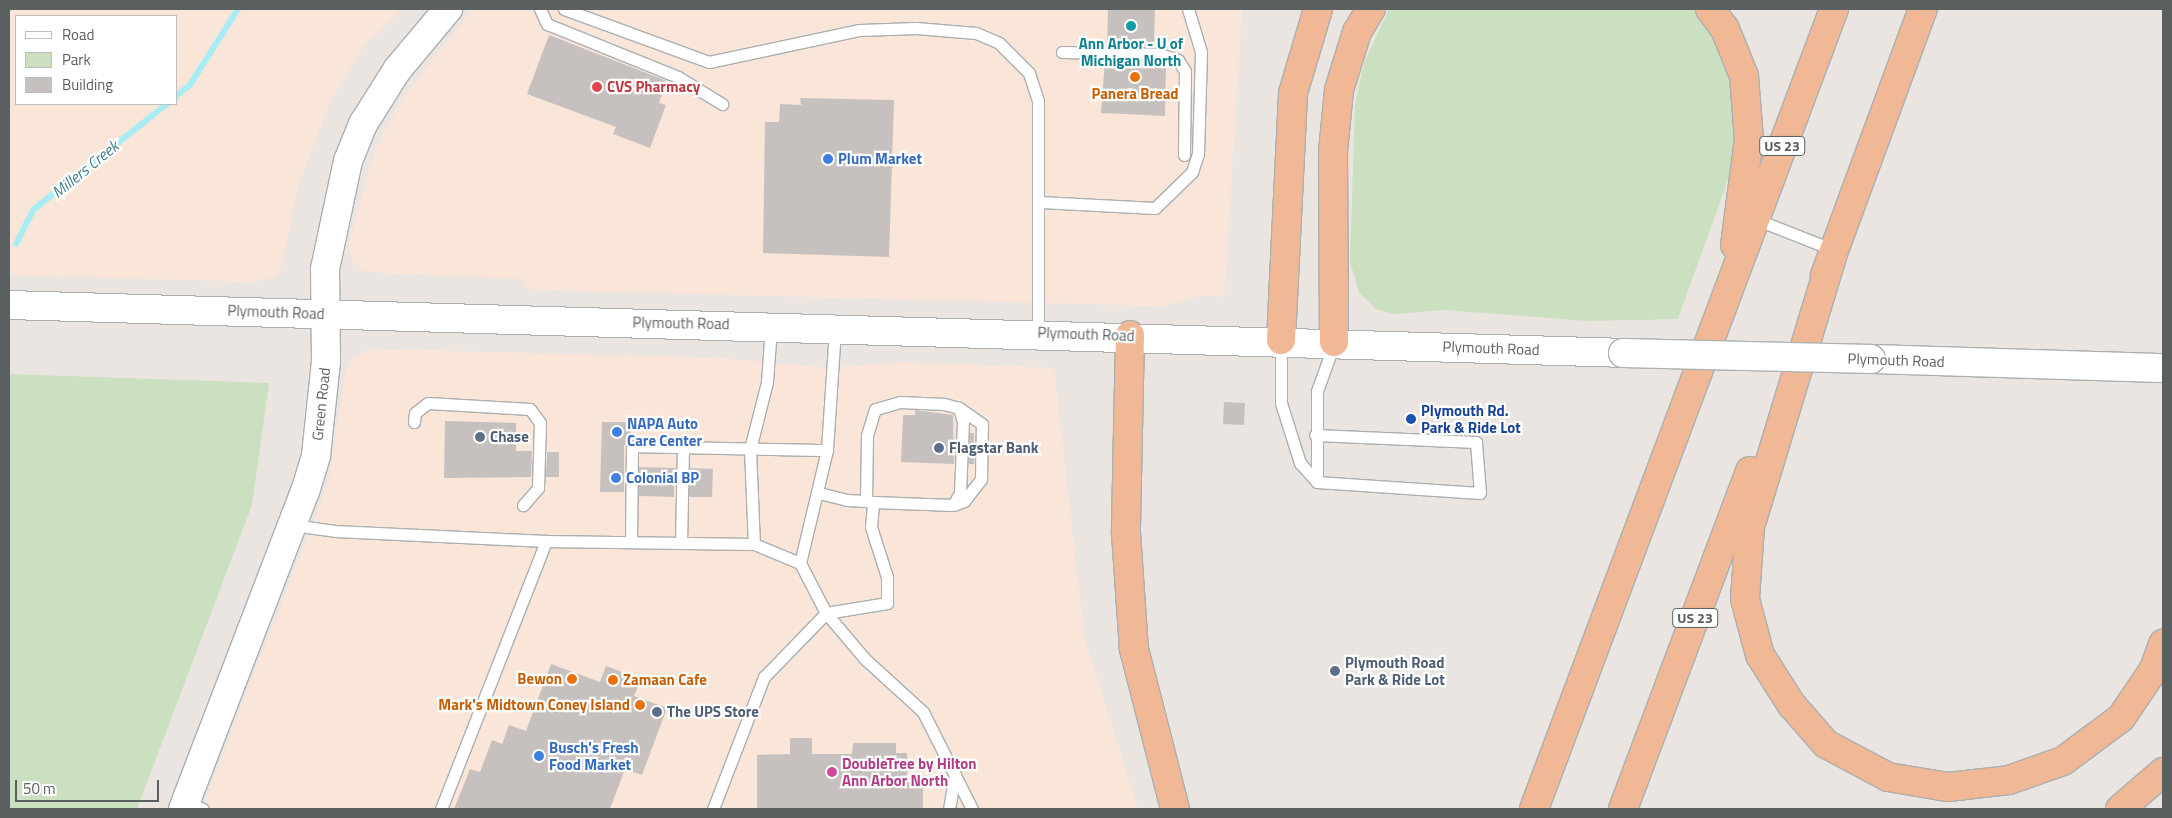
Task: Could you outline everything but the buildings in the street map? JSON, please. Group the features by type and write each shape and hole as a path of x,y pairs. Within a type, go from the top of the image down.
{"highway":[{"path":"1281,340 1293,94 1318,9"},
{"path":"1334,342 1334,152 1339,90 1357,32 1371,9"},
{"path":"1710,9 1725,29 1744,76 1749,139 1731,283"},
{"name":"US 23","path":"1534,809 1834,9"},
{"name":"US 23","path":"1623,809 1833,254 1923,9"},
{"path":"1833,254 1750,527 1745,599 1760,655 1791,704 1826,744 1888,777 1948,787 2009,780 2063,761 2121,718 2154,669 2163,644"},
{"path":"1130,335 1126,533 1134,649 1175,809"},
{"path":"2120,809 2163,772"}],"main road":[{"name":"Green Road","path":"191,807 293,525 316,455 322,414 325,269 348,161 364,124 397,70 448,9"},
{"name":"Plymouth Road","path":"9,305 1038,332 1623,353 1871,358 2163,368"}],"lane":[{"path":"540,9 547,24 678,76 722,104"},
{"path":"564,9 709,62 860,30 916,28 988,38 1013,55 1029,73 1038,101 1040,202 1038,332"},
{"path":"1040,202 1155,208 1192,172 1198,154 1201,52 1188,9"},
{"path":"1062,52 1160,54 1178,60 1185,71 1184,155"},
{"path":"1755,219 1833,254"},
{"path":"754,544 750,449 767,382 771,325"},
{"path":"800,563 819,493 827,450 835,327"},
{"path":"1281,340 1281,403 1300,463 1317,482 1480,493 1476,442 1315,436"},
{"path":"1317,482 1315,436 1317,391 1334,342"},
{"path":"713,809 764,677 826,613 887,603 887,577 871,527 869,502 867,435 875,409 900,402 959,408 982,424 983,464 974,493 953,505 869,502 819,493"},
{"path":"414,422 415,413 428,403 530,408 540,423 538,488 522,505"},
{"path":"953,505 960,492 963,422 959,408"},
{"path":"631,542 632,446 827,450"},
{"path":"681,543 683,448"},
{"path":"293,525 335,531 546,541 754,544 800,563 826,613 865,659 924,712 972,809"},
{"path":"441,809 546,541"},
{"path":"949,809 955,775"}],"shaded area":[{"path":"9,9 402,9 362,48 330,102 298,186 282,266 275,277 256,282 9,275"},
{"path":"473,9 1242,9 1224,297 1200,295 1166,306 538,290 525,287 521,279 365,272 353,261 349,243 375,150 404,96"},
{"path":"370,349 719,358 831,368 900,362 1054,368 1084,636 1138,809 202,809 329,481 345,373 352,358"}],"green space":[{"path":"1389,9 1698,9 1731,66 1739,149 1678,319 1587,321 1445,310 1394,314 1376,309 1359,293 1350,261 1355,104 1364,63"},
{"path":"9,374 269,383 252,505 137,809 9,809"}],"waterway":[{"name":"Millers Creek","path":"178,94 190,85 238,9"},
{"name":"Millers Creek","path":"16,244 33,210 166,105"}],"place":[{"name":"Ann Arbor - U of Michigan North","path":"1131,26"},
{"name":"Panera Bread","path":"1135,77"},
{"name":"CVS Pharmacy","path":"597,87"},
{"name":"Plum Market","path":"828,159"},
{"name":"Plymouth Rd. Park & Ride Lot","path":"1411,419"},
{"name":"NAPA Auto Care Center","path":"617,432"},
{"name":"Chase","path":"480,437"},
{"name":"Flagstar Bank","path":"939,448"},
{"name":"Colonial BP","path":"616,478"},
{"name":"Plymouth Road Park & Ride Lot","path":"1335,671"},
{"name":"Bewon","path":"572,679"},
{"name":"Zamaan Cafe","path":"613,680"},
{"name":"Mark's Midtown Coney Island","path":"640,705"},
{"name":"The UPS Store","path":"657,712"},
{"name":"Busch's Fresh Food Market","path":"539,756"},
{"name":"DoubleTree by Hilton Ann Arbor North","path":"832,772"}]}
